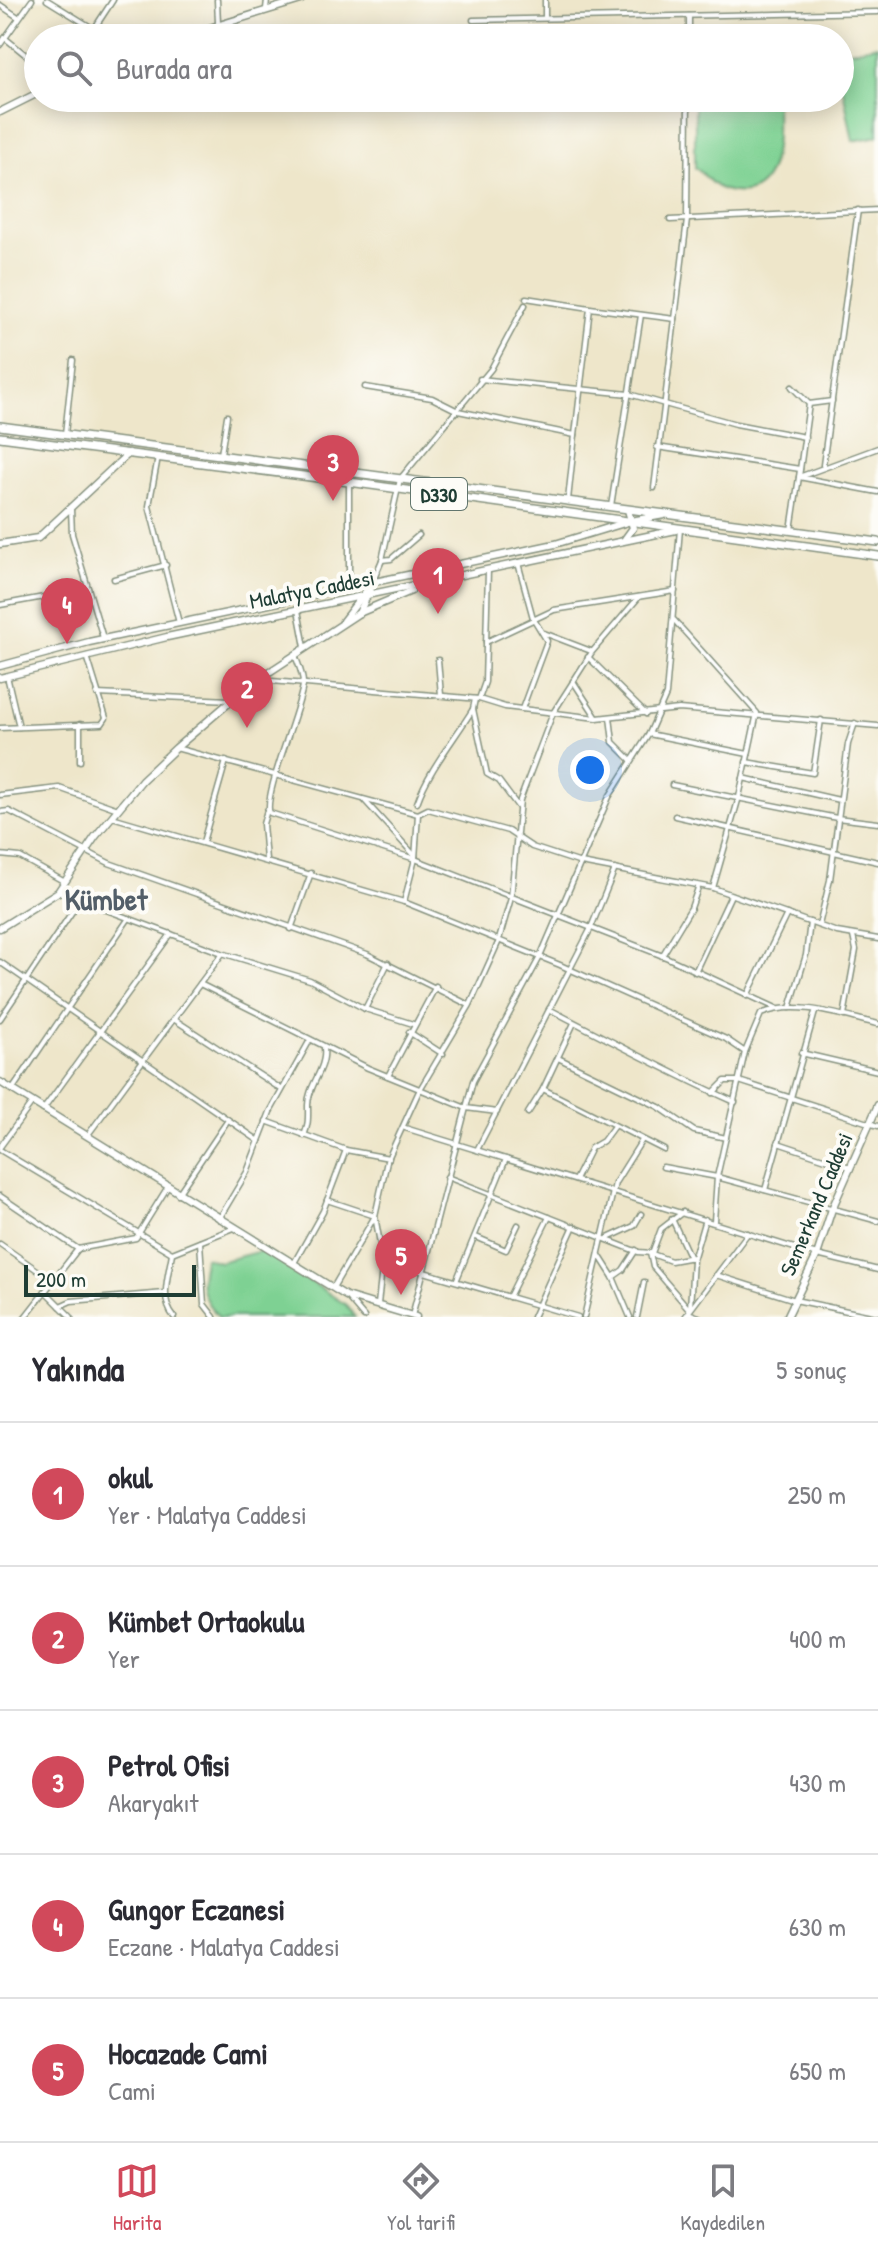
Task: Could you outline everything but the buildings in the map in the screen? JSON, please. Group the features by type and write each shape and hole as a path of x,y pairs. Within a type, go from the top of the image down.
{"main road":[{"name":"D330","path":"0,426 221,454 680,529 878,556"},
{"name":"D330","path":"0,437 349,482 399,484 568,502 878,542"}],"street":[{"path":"0,45 32,0"},
{"path":"47,0 86,24"},
{"path":"97,24 113,0"},
{"path":"217,0 218,23 301,0"},
{"path":"266,9 267,0"},
{"path":"545,0 545,19"},
{"path":"0,5 19,18"},
{"path":"473,20 878,12"},
{"path":"689,16 689,24"},
{"path":"5,38 24,54"},
{"path":"0,112 24,100"},
{"path":"654,488 687,220 688,112"},
{"path":"823,465 858,210"},
{"path":"670,220 878,210"},
{"path":"526,298 675,319"},
{"path":"359,613 369,597 382,560 399,484 491,369 525,305"},
{"path":"568,502 590,308"},
{"path":"611,507 641,315"},
{"path":"65,435 73,360"},
{"path":"480,379 629,394 736,424 805,437"},
{"path":"365,387 432,398 458,411 575,435"},
{"path":"792,387 809,404"},
{"path":"809,404 832,401"},
{"path":"790,531 809,404"},
{"path":"221,454 227,416"},
{"path":"657,447 800,469"},
{"path":"799,477 823,465 878,448"},
{"path":"0,544 38,538 129,453"},
{"path":"158,457 149,506 179,623"},
{"path":"799,477 878,492"},
{"path":"349,482 349,588"},
{"path":"71,509 72,534 103,639"},
{"path":"625,539 633,528 628,510"},
{"path":"0,666 103,639 555,544 631,521 667,515"},
{"path":"346,1296 414,1316 421,1271 459,1145 473,1081 540,957 609,797 649,734 666,695 680,529"},
{"name":"Malatya Caddesi","path":"4,677 87,656 680,529"},
{"path":"382,560 391,559 419,535"},
{"path":"518,563 533,618 544,633 592,652"},
{"path":"114,579 166,565"},
{"path":"417,803 426,777 446,754 485,682 488,570"},
{"path":"342,623 373,583"},
{"path":"0,928 58,892 142,780 232,700 305,647 359,613 433,583"},
{"path":"0,605 88,589"},
{"path":"486,642 554,610 675,591"},
{"path":"334,1286 375,1216 389,1158 419,1091 470,1005 499,940 511,898 519,808 553,713 588,657 639,597"},
{"path":"298,610 305,647"},
{"path":"674,620 757,713"},
{"path":"522,709 545,652 544,633"},
{"path":"266,860 263,824 268,797 278,775 303,683 295,655"},
{"path":"0,728 102,724 106,718 87,656"},
{"path":"588,657 646,714"},
{"path":"438,660 441,695"},
{"path":"4,677 19,727"},
{"path":"258,680 477,698 522,709 597,718 679,709 757,713 878,726"},
{"path":"573,681 597,718"},
{"path":"97,694 232,700"},
{"path":"473,709 487,774 499,781 519,808"},
{"path":"713,888 739,797 757,713"},
{"path":"610,717 613,742 632,760"},
{"path":"746,762 813,773 821,720"},
{"path":"819,926 830,880 839,800 855,723"},
{"path":"80,724 80,761"},
{"path":"649,734 748,754"},
{"path":"176,748 418,814 428,809 508,831 516,838 581,863 698,888 713,888 819,926 853,936 878,939"},
{"path":"203,842 226,761"},
{"path":"743,778 839,800"},
{"path":"672,785 706,794 739,797 837,818 878,823"},
{"path":"0,795 59,788 118,809"},
{"path":"364,799 415,858"},
{"path":"267,807 278,817 415,858 662,956 776,1008"},
{"path":"0,812 9,811 86,851 388,963 470,1005"},
{"path":"404,902 415,858 418,814"},
{"path":"675,816 878,862"},
{"path":"112,817 404,902 570,969 726,1039 745,1052"},
{"path":"0,855 20,857 65,882"},
{"path":"477,1150 590,930 615,869"},
{"path":"291,929 311,873"},
{"path":"662,956 691,908 698,888"},
{"path":"58,892 222,953 310,980 365,1009 413,1024"},
{"path":"695,972 731,895"},
{"path":"0,1019 80,900"},
{"path":"747,996 787,914"},
{"path":"12,1090 129,918"},
{"path":"790,1008 806,955 810,922"},
{"path":"42,1110 171,934"},
{"path":"844,1017 856,950 853,936"},
{"path":"85,1138 222,953"},
{"path":"0,962 259,1141"},
{"path":"365,1009 388,963"},
{"path":"200,984 419,1091 466,1108 497,1112"},
{"path":"388,1076 413,1024 436,986"},
{"path":"714,1222 717,1177 741,1082 745,1052 761,1014 776,1008 790,1008 878,1024"},
{"path":"549,1009 735,1102"},
{"path":"765,1190 815,1012"},
{"path":"175,1020 281,1089"},
{"path":"528,1113 543,1089 574,1022"},
{"path":"409,1032 443,1054"},
{"path":"219,1219 247,1172 281,1089 310,1040"},
{"path":"304,1136 312,1115 308,1102 324,1062 324,1046"},
{"path":"801,1053 878,1071"},
{"path":"558,1058 659,1107 694,1131 726,1138"},
{"path":"713,1093 725,1081 741,1082 878,1126"},
{"path":"0,1082 85,1138 334,1286 364,1317"},
{"path":"543,1089 664,1150"},
{"path":"32,1103 0,1149 172,1253"},
{"name":"Semerkand Caddesi","path":"787,1317 817,1255 832,1209 878,1105"},
{"path":"178,1194 228,1120"},
{"path":"266,1121 346,1150 389,1158"},
{"path":"575,1180 591,1148 603,1141 614,1126"},
{"path":"405,1128 817,1255 878,1270"},
{"path":"383,1260 581,1317 612,1192 642,1140"},
{"path":"778,1143 850,1167"},
{"path":"294,1263 327,1200 346,1150"},
{"path":"457,1280 494,1197 506,1159"},
{"path":"663,1167 717,1177 878,1221"},
{"path":"447,1177 636,1250 671,1261 692,1257"},
{"path":"25,1317 78,1249 136,1238 167,1188"},
{"path":"0,1196 78,1249"},
{"path":"327,1200 375,1216"},
{"path":"683,1212 661,1229 650,1253 653,1267 688,1313 699,1317"},
{"path":"602,1237 615,1236 634,1226 641,1214"},
{"path":"375,1216 383,1260 378,1304"},
{"path":"509,1297 549,1217"},
{"path":"672,1219 692,1257"},
{"path":"688,1313 692,1257 705,1219"},
{"path":"476,1237 506,1250 518,1225"},
{"path":"533,1317 574,1226"},
{"path":"172,1253 234,1228"},
{"path":"688,1313 748,1233"},
{"path":"200,1242 204,1304 214,1317"},
{"path":"0,1244 53,1281"},
{"path":"613,1277 623,1270 636,1250"},
{"path":"172,1253 165,1293 168,1310 174,1317"},
{"path":"598,1255 613,1277 630,1317"},
{"path":"716,1275 795,1300 876,1317"},
{"path":"637,1317 644,1282"},
{"path":"45,1291 71,1317"},
{"path":"60,1306 71,1301 165,1293"},
{"path":"845,1317 848,1311"}],"green space":[{"path":"878,45 878,136 853,141 847,112 854,112 854,50"},
{"path":"695,112 776,112 772,163 757,188 743,192 724,190 695,168"},
{"path":"264,1250 346,1305 355,1317 219,1317 202,1290 205,1257 219,1262"}],"place":[{"name":"Petrol Ofisi","path":"333,501"},
{"name":"okul","path":"438,614"},
{"name":"Gungor Eczanesi","path":"67,644"},
{"name":"Kümbet Ortaokulu","path":"247,728"},
{"name":"Hocazade Cami","path":"401,1295"}],"district":[{"name":"Kümbet","path":"106,899"}]}
